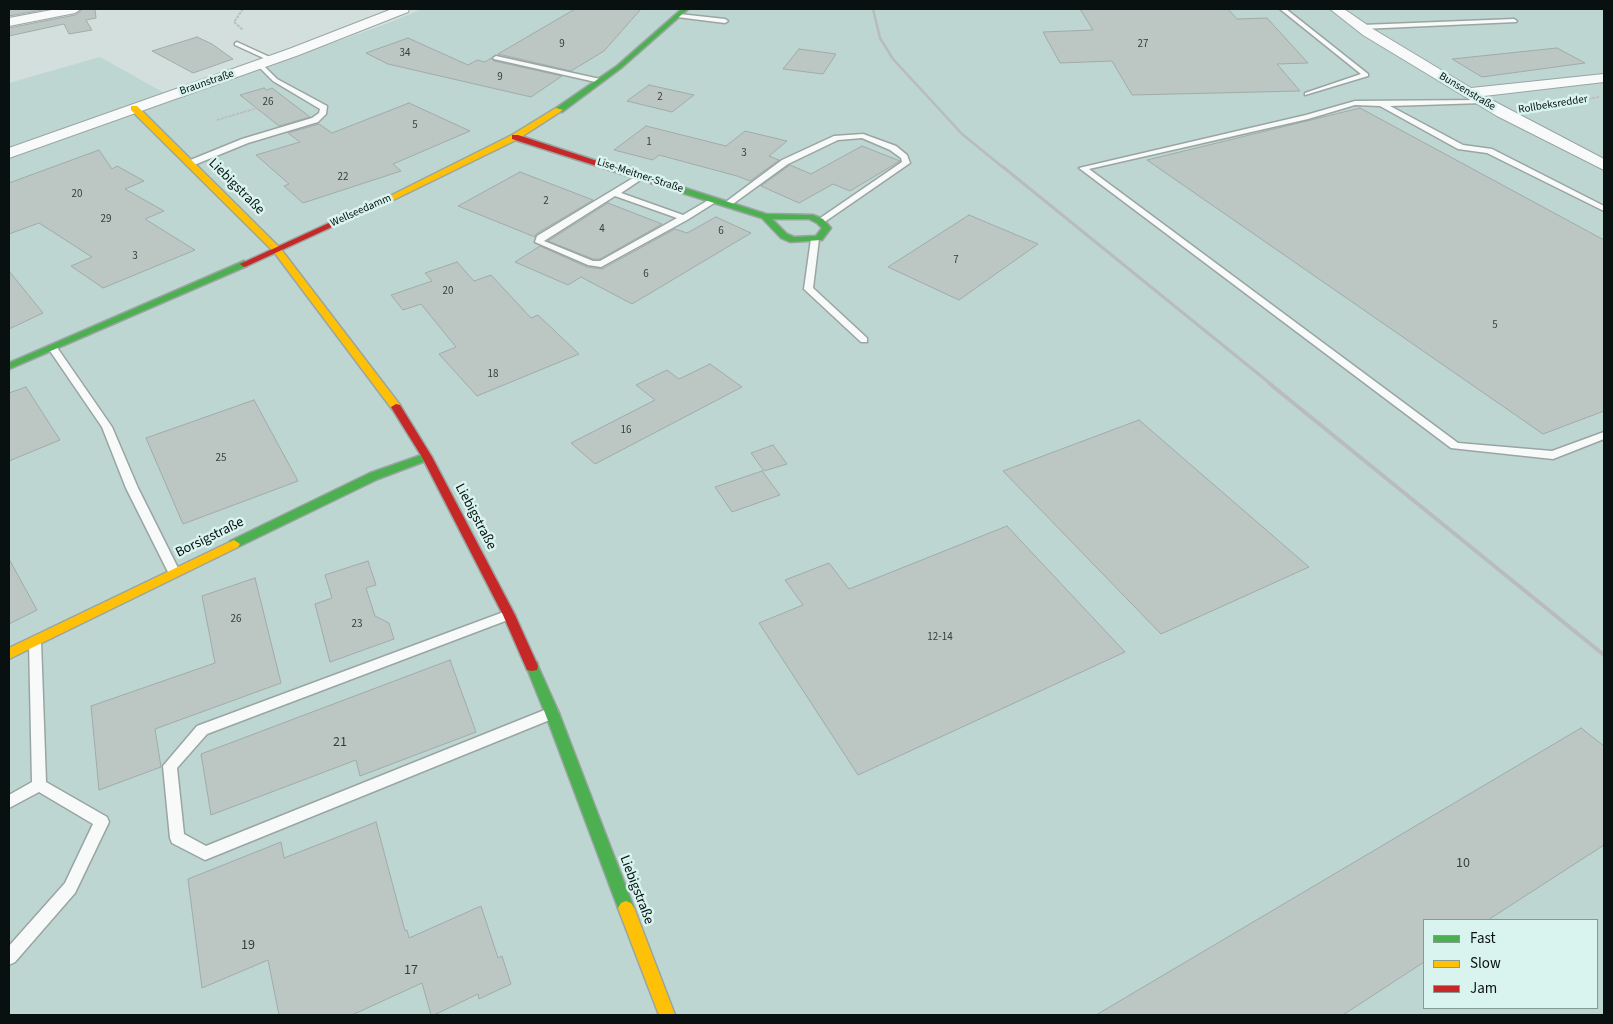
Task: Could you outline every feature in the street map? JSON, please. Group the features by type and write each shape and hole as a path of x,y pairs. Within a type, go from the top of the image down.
{"street":[{"path":"9,22 75,9"},
{"name":"Braunstraße","path":"9,153 266,62 403,9"},
{"name":"Bunsenstraße","path":"1336,9 1502,113 1604,165"},
{"name":"Wellseedamm","path":"9,366 277,250 412,188 515,136 600,81 682,12"},
{"path":"1476,97 1604,78"},
{"name":"Liebigstraße","path":"134,108 277,250 394,403 427,457 509,615 552,713 667,1015"},
{"name":"Lise-Meitner-Straße","path":"515,136 765,216 810,217 820,221"},
{"name":"Lise-Meitner-Straße","path":"765,216 784,236 793,240 815,239"},
{"path":"815,239 820,238 827,228 820,221"},
{"name":"Borsigstraße","path":"9,654 374,476 427,457"}],"lane":[{"path":"1283,9 1366,75 1307,94"},
{"path":"682,12 726,21"},
{"path":"1362,27 1514,21"},
{"path":"191,163 244,141 314,120 322,114 324,108 275,80 266,62 237,44"},
{"path":"496,58 600,81"},
{"path":"1476,97 1380,104 1355,103 1308,117 1083,168 1455,446 1553,455 1604,435"},
{"path":"1380,104 1461,147 1489,151 1604,209"},
{"path":"727,204 785,162 837,138 863,136 893,148 904,157 906,163 820,221"},
{"path":"641,177 540,238 539,242 591,263 601,264 715,200"},
{"path":"614,193 684,218"},
{"path":"815,239 808,289 864,340"},
{"path":"53,348 107,427 132,488 174,572"},
{"path":"509,615 202,730 170,766 177,838 205,853 552,713"},
{"path":"35,641 39,786"},
{"path":"9,802 39,786"},
{"path":"9,957 70,888 102,822 39,786"}],"path":[{"path":"243,9 234,22 248,32"},
{"name":"Rollbeksredder","path":"1502,113 1604,97"},
{"path":"218,120 257,108"}],"shaded area":[{"path":"422,9 1604,9 1604,1015 9,1015 9,83 100,57 175,99 386,24"}],"building":[{"path":"9,9 48,9 9,16"},
{"path":"83,9 95,9 96,18 86,20 92,30 69,34 64,24 9,36 9,28 75,15"},
{"path":"575,9 641,9 604,51 571,71 498,54"},
{"path":"1080,9 1228,9 1237,19 1267,18 1308,63 1277,64 1300,91 1132,95 1112,61 1060,63 1043,32 1093,30"},
{"path":"197,37 212,44 233,59 193,73 152,51"},
{"path":"408,38 468,65 477,60 485,62 491,58 494,61 562,76 531,97 388,64 366,53"},
{"path":"1557,48 1585,63 1482,77 1452,59"},
{"path":"799,49 836,54 823,74 783,69"},
{"path":"649,85 694,95 672,112 627,101"},
{"path":"264,88 267,90 272,88 310,117 279,126 240,95"},
{"path":"409,103 470,131 393,164 401,171 303,203 284,186 289,184 256,155 300,142 288,133 319,124 332,133"},
{"path":"1360,108 1604,240 1604,411 1543,434 1147,160"},
{"path":"646,126 726,146 745,131 787,141 769,156 779,160 750,181 659,155 653,160 614,150"},
{"path":"862,146 900,161 850,191 833,184 799,203 761,186 790,165 811,174"},
{"path":"99,150 112,169 117,166 144,181 125,189 164,211 145,219 195,250 103,288 71,266 92,257 39,223 9,234 9,183"},
{"path":"520,172 593,200 536,234 535,237 458,206"},
{"path":"608,203 662,224 600,259 593,259 548,241"},
{"path":"969,215 1038,244 959,300 888,267"},
{"path":"716,217 751,233 632,304 581,277 568,285 515,262 540,246 587,267 602,269 675,229 687,233"},
{"path":"457,262 474,281 491,275 531,318 538,315 579,354 477,396 439,354 456,347 421,304 403,310 391,295 432,281 425,273"},
{"path":"9,271 43,313 9,329"},
{"path":"710,364 742,387 595,464 571,443 655,400 636,385 667,370 679,379"},
{"path":"26,387 60,440 9,461 9,393"},
{"path":"254,400 298,481 183,524 146,438"},
{"path":"1139,420 1309,567 1161,634 1003,471"},
{"path":"773,445 787,464 764,471 751,453"},
{"path":"762,471 780,495 732,512 715,487"},
{"path":"1007,526 1125,652 858,775 759,623 803,605 785,580 829,563 849,589"},
{"path":"9,559 37,610 9,624"},
{"path":"368,561 376,585 366,588 375,616 389,623 394,639 330,662 315,604 332,598 325,575"},
{"path":"255,578 281,683 155,729 161,767 99,790 91,706 215,663 202,596"},
{"path":"450,660 476,732 360,776 356,760 211,815 201,754"},
{"path":"1581,728 1604,746 1604,845 1490,919 1423,919 1423,963 1343,1015 1096,1015"},
{"path":"376,822 405,931 407,930 409,938 481,906 498,958 502,956 511,984 479,999 478,994 434,1015 431,1015 422,983 352,1015 279,1015 268,960 202,988 188,879 281,842 284,858"}],"railway":[{"path":"873,9 880,38 893,59 962,134 1005,169"},
{"path":"1003,167 1272,385"},
{"path":"1270,384 1604,655"}],"traffic: fast":[{"path":"559,110 619,67 685,9"},
{"path":"660,183 765,216 784,236 793,240 819,238 827,228 820,221 810,217 765,216"},
{"path":"9,366 244,264"},
{"path":"234,544 374,476 427,457"},
{"path":"532,666 552,713 626,908"}],"traffic: slow":[{"path":"134,108 277,250 396,407"},
{"path":"382,202 515,137 559,110"},
{"path":"9,654 234,544"},
{"path":"626,908 667,1015"}],"traffic: jam":[{"path":"515,137 660,183"},
{"path":"244,264 382,202"},
{"path":"396,407 427,457 509,615 532,666"}]}
